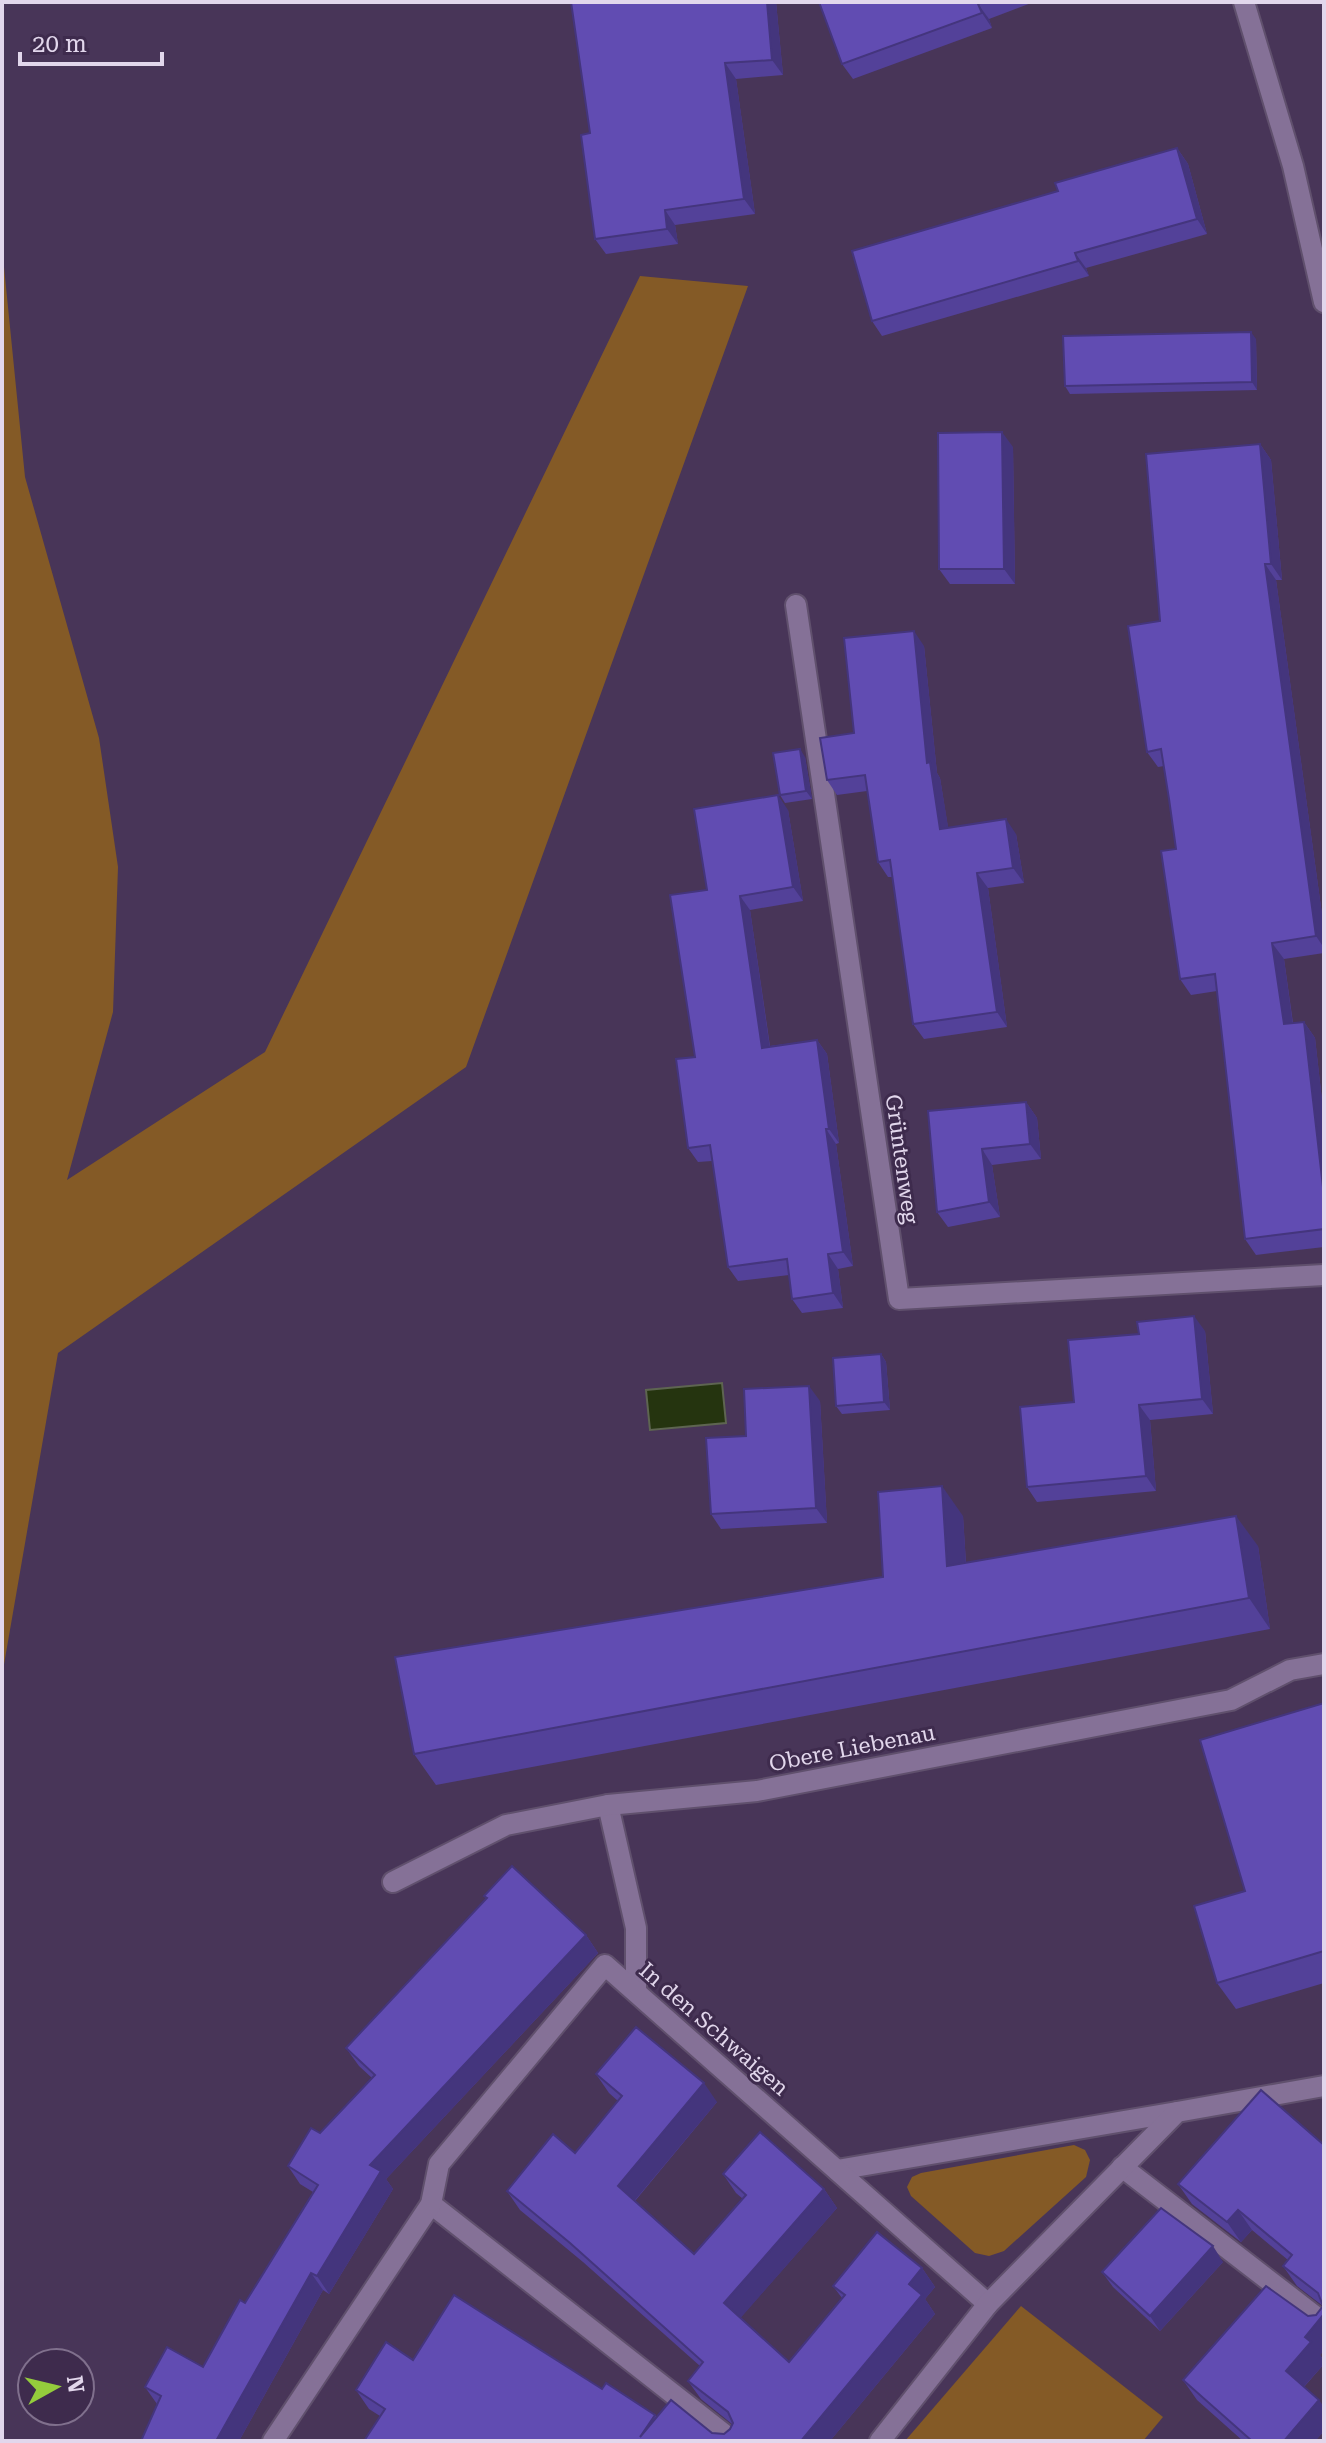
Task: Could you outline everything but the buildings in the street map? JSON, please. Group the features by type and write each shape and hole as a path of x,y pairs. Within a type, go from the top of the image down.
{"street":[{"path":"1244,2 1293,166 1324,302"},
{"name":"Grüntenweg","path":"796,605 899,1299 1324,1275"},
{"name":"Obere Liebenau","path":"393,1882 506,1825 608,1805 757,1791 1231,1700 1290,1670 1324,1664"},
{"path":"608,1805 636,1928 636,1991"},
{"name":"In den Schwaigen","path":"273,2441 431,2204 439,2164 605,1965 988,2304"},
{"path":"837,2170 1324,2086"},
{"path":"880,2441 988,2304 1177,2112"},
{"path":"1122,2167 1324,2323"},
{"path":"431,2204 733,2441"}],"shaded area":[{"path":"2,247 25,477 99,738 118,867 113,1012 67,1180 265,1052 640,276 748,286 466,1067 58,1353 2,1676"},
{"path":"722,1383 726,1423 650,1430 646,1390"},
{"path":"1074,2145 1085,2150 1090,2160 1086,2177 1004,2251 989,2256 975,2253 911,2196 907,2187 912,2177 921,2173"},
{"path":"1021,2306 1163,2417 1143,2441 905,2441"}]}
